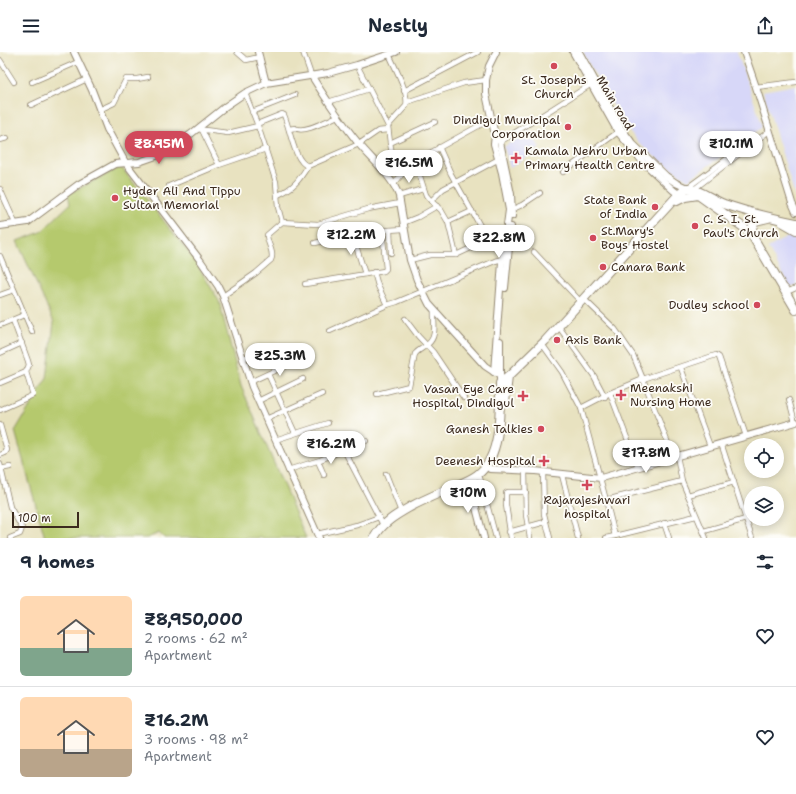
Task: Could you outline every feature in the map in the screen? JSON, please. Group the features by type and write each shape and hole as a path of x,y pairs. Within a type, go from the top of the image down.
{"highway":[{"path":"500,379 508,377 559,327 670,205 690,188 723,204 771,218 796,223"},
{"path":"682,196 698,195 750,232 796,310"},
{"path":"750,232 755,222 771,218 796,230"},
{"path":"378,538 385,528 404,514 470,485 490,469 498,453 503,436 500,379"},
{"path":"374,538 381,521 470,479 477,475 488,464 498,435 500,415 500,379"}],"main road":[{"path":"74,52 107,129 125,162 218,286 223,296 250,382 318,536"},
{"path":"0,226 16,225 28,222 71,189 115,164 139,162 172,149 200,129 226,106 245,93 266,83 358,65 396,52"},
{"path":"496,52 489,66 486,80 486,94 495,135 494,144 497,160 502,173 509,210 502,259 500,379"},
{"name":"Main road","path":"573,52 621,128 633,144 666,176 676,183 690,188"},
{"name":"Main road","path":"579,52 618,132 643,162 682,196"},
{"path":"744,52 796,212"},
{"path":"260,54 266,83"},
{"path":"312,75 328,102 359,144 394,184 399,196 410,260 422,291 429,304 485,366 500,379"},
{"path":"495,135 500,142 513,209 503,307 500,379"},
{"path":"490,469 543,472 601,478 796,422"},
{"path":"470,485 484,538"}],"street":[{"path":"237,52 246,60 260,54"},
{"path":"303,52 312,75"},
{"path":"374,52 376,59"},
{"path":"404,91 478,52"},
{"path":"278,195 287,191 296,184 308,166 359,144 378,131 388,128 406,106 407,102 404,91 389,54"},
{"path":"0,60 14,82"},
{"path":"32,82 78,62"},
{"path":"358,65 388,128 395,168"},
{"path":"99,110 114,103 126,79 137,80 148,77"},
{"path":"31,105 86,79"},
{"path":"407,102 464,83 486,80"},
{"path":"756,87 796,82"},
{"path":"500,142 593,83"},
{"path":"328,102 369,89"},
{"path":"245,93 258,125 276,182 278,207 282,222"},
{"path":"252,112 295,95"},
{"path":"200,129 228,133 258,125 283,114 302,163 308,166"},
{"path":"289,129 308,129 338,116"},
{"path":"384,171 410,164 491,119"},
{"path":"390,143 435,122"},
{"path":"200,129 219,165"},
{"path":"690,188 759,135 769,130"},
{"path":"564,172 618,132"},
{"path":"0,140 7,138"},
{"path":"439,147 455,181 488,240"},
{"path":"169,186 219,165 266,149"},
{"path":"431,201 443,189 455,181 497,160"},
{"path":"415,161 423,189 431,201 441,210 448,222 456,255"},
{"path":"394,184 410,164"},
{"path":"0,189 16,225"},
{"path":"399,196 423,189"},
{"path":"513,209 540,193"},
{"path":"223,296 256,273 271,260 272,254 266,235 282,222 318,224 368,209 400,203"},
{"path":"314,243 355,234 390,230 404,226 437,206"},
{"path":"448,222 472,211"},
{"path":"304,284 384,271 382,230"},
{"path":"390,230 391,253"},
{"path":"410,260 430,255 456,255 506,233"},
{"path":"355,234 357,249 364,274"},
{"path":"534,252 583,301 615,329 633,355 675,456 682,481 706,538"},
{"path":"0,256 32,332"},
{"path":"330,331 387,304 397,302 495,260 502,259"},
{"path":"771,267 788,290 791,291 796,288"},
{"path":"374,272 378,286 387,304"},
{"path":"0,295 14,290"},
{"path":"377,394 408,386 415,354 418,350 427,345 434,336 434,310"},
{"path":"0,325 24,315"},
{"path":"405,319 448,371 464,398"},
{"path":"0,410 32,396 33,392 26,372 29,365 28,361 13,320"},
{"path":"559,327 594,376 605,396"},
{"path":"0,353 22,343"},
{"path":"542,344 562,372 581,408 601,478 615,536"},
{"path":"243,358 277,349"},
{"path":"581,408 610,393 643,379 716,355 718,356 746,436"},
{"path":"250,382 294,361 306,360"},
{"path":"682,366 681,369 710,446"},
{"path":"0,383 26,372"},
{"path":"268,374 286,410 295,433"},
{"path":"258,401 303,379"},
{"path":"610,393 638,467"},
{"path":"266,419 322,394"},
{"path":"789,400 796,422"},
{"path":"275,440 328,423"},
{"path":"0,425 7,450 5,453 0,455"},
{"path":"288,470 318,461 366,441"},
{"path":"721,443 744,513"},
{"path":"318,536 381,521 344,450"},
{"path":"318,461 324,475"},
{"path":"10,467 0,468 10,507 22,528 20,534 13,538"},
{"path":"525,471 530,538"},
{"path":"543,472 545,522 550,538"},
{"path":"386,474 401,512"},
{"path":"562,475 578,538"},
{"path":"480,478 496,538"},
{"path":"606,500 682,481"},
{"path":"688,495 734,482"},
{"path":"511,538 506,505 506,493 526,492"},
{"path":"606,538 696,516"},
{"path":"704,531 744,520"},
{"path":"509,532 545,522"},
{"path":"664,523 669,538"},
{"path":"748,526 752,538"}],"shaded area":[{"path":"583,52 737,52 762,125 761,128 688,180 651,154 639,143 627,128"},
{"path":"796,85 796,199 763,91"},
{"name":"Kamala Nehru Urban Primary Health Centre","path":"529,130 540,148 510,168 504,147"},
{"path":"792,234 796,241 796,286 790,288 768,248"}],"green space":[{"path":"121,167 194,259 219,301 241,386 306,538 164,538 159,533 147,538 45,538 15,431 47,378 54,322 17,241 41,232 70,204 68,194"}],"place":[{"name":"St. Josephs Church","path":"554,66"},
{"name":"Dindigul Municipal Corporation","path":"568,127"},
{"name":"Kamala Nehru Urban Primary Health Centre","path":"516,158"},
{"name":"Hyder Ali And Tippu Sultan Memorial","path":"115,198"},
{"name":"State Bank of India","path":"655,207"},
{"name":"C. S. I. St. Paul's Church","path":"695,226"},
{"name":"St.Mary's Boys Hostel","path":"593,238"},
{"name":"Canara Bank","path":"603,267"},
{"name":"Dudley school","path":"757,305"},
{"name":"Axis Bank","path":"557,340"},
{"name":"Meenakshi Nursing Home","path":"621,395"},
{"name":"Vasan Eye Care Hospital, Dindigul","path":"523,396"},
{"name":"Ganesh Talkies","path":"541,429"},
{"name":"Deenesh Hospital","path":"544,461"},
{"name":"Rajarajeshwari hospital","path":"587,485"}]}
